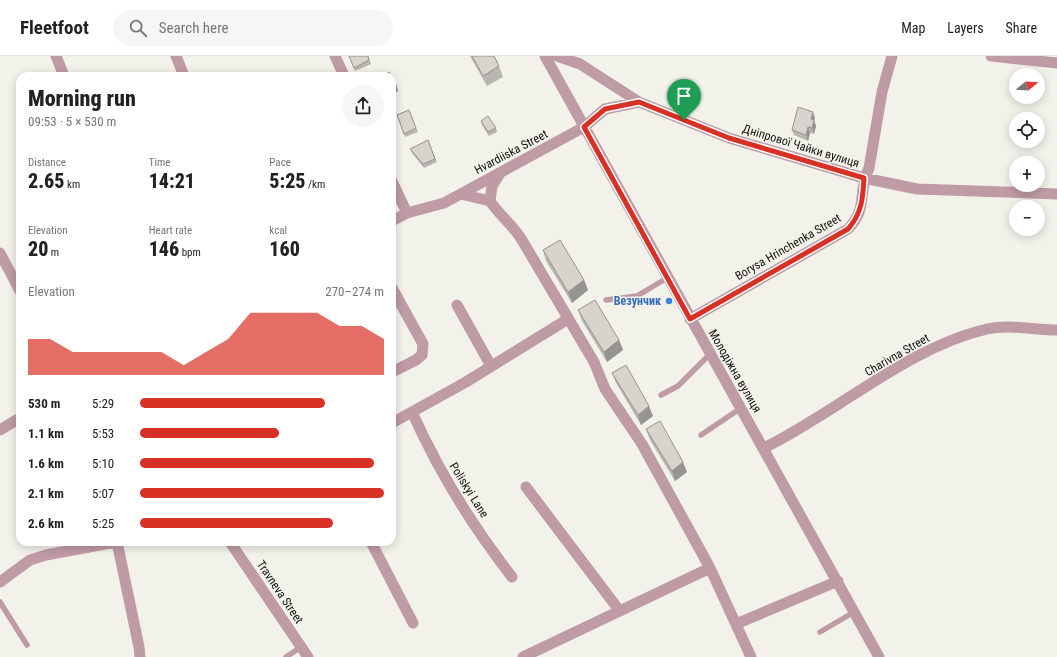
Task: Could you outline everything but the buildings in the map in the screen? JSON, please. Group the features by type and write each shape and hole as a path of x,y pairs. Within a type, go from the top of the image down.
{"street":[{"path":"56,56 62,72"},
{"path":"176,56 182,72"},
{"path":"335,56 342,72"},
{"name":"Молодіжна вулиця","path":"545,56 667,278 764,448 879,657"},
{"name":"Дніпрової Чайки вулиця","path":"557,56 580,64 639,102 729,138 864,178 917,188 1057,194"},
{"name":"Borysa Hrinchenka Street","path":"690,319 848,229 860,213 864,178 869,168 882,92 892,56"},
{"path":"991,56 1057,63"},
{"name":"Hvardiiska Street","path":"396,219 407,214 444,203 584,127 605,109 639,102"},
{"path":"501,172 492,186 490,201 498,213 512,225 594,362 605,389 642,444 710,568 751,657"},
{"path":"396,190 407,214"},
{"path":"461,194 490,201"},
{"path":"0,253 16,283"},
{"path":"396,295 423,344 422,355 416,360 396,370"},
{"path":"456,305 491,366"},
{"path":"396,421 491,366 568,319"},
{"name":"Charivna Street","path":"764,448 794,433 876,381 952,339 988,328 1057,330"},
{"name":"Poliskyi Lane","path":"412,412 429,450 491,550 512,577"},
{"path":"0,430 16,420"},
{"path":"526,486 619,610"},
{"path":"0,582 30,560 46,555 95,546"},
{"path":"118,546 140,657"},
{"name":"Travneva Street","path":"233,546 308,657"},
{"path":"374,546 413,623"},
{"path":"523,657 710,568"},
{"path":"736,624 838,581"}],"lane":[{"path":"606,300 637,296 667,278"},
{"path":"661,395 678,386 710,354"},
{"path":"702,435 741,408"},
{"path":"0,602 27,645"},
{"path":"820,632 855,612"},
{"path":"286,657 301,647"}],"place":[{"name":"Везунчик","path":"669,301"}],"route":[{"path":"639,102 684,120 729,138 864,178 862,204 860,213 855,222 848,229 690,319 584,127 605,109 639,102"}]}
